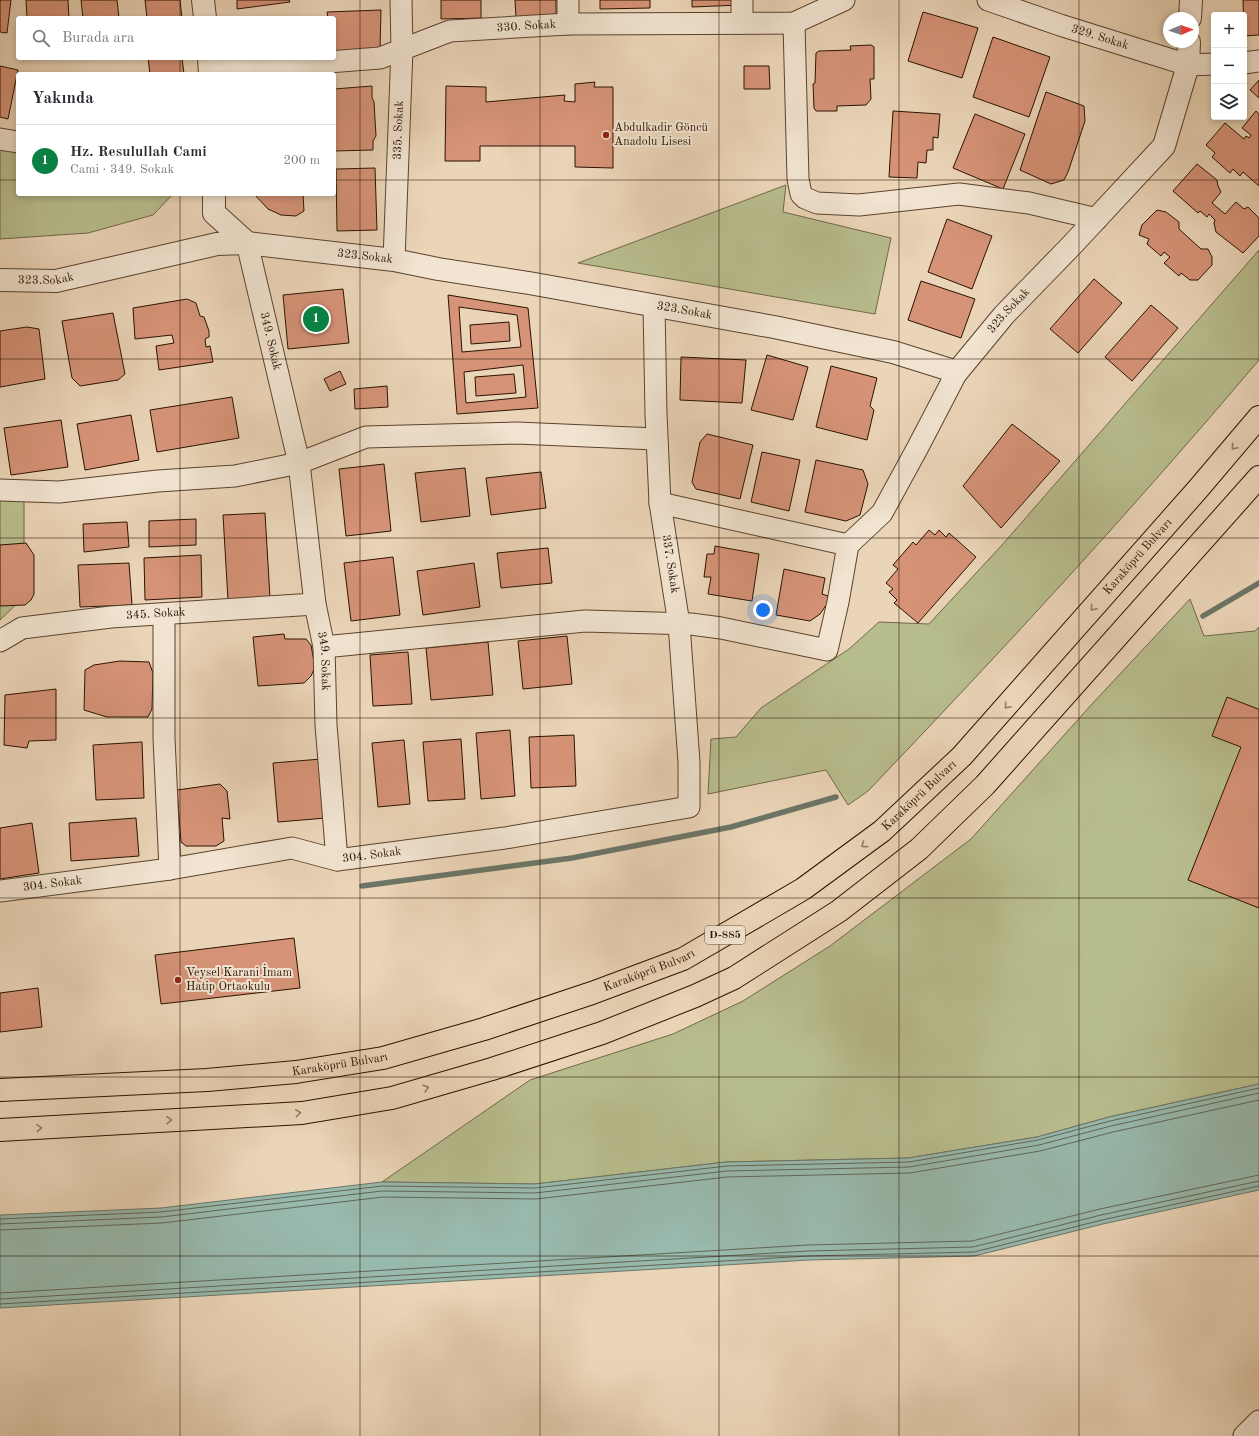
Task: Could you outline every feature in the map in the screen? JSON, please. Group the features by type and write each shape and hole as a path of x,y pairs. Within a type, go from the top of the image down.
{"highway":[{"name":"Karaköprü Bulvarı","path":"0,1090 199,1080 296,1072 382,1058 484,1029 578,998 683,959 803,889 882,831 957,761 1259,417"},
{"path":"0,1130 302,1113 392,1098 492,1069 602,1032 695,996 734,978 839,911 919,849 985,785 1259,477"}],"street":[{"path":"203,0 205,16"},
{"name":"335. Sokak","path":"394,260 402,49 401,0"},
{"path":"568,0 568,24"},
{"path":"742,0 742,23"},
{"name":"330. Sokak","path":"210,67 224,70 380,58 450,31 568,24 794,23 844,0"},
{"name":"329. Sokak","path":"988,0 1081,32 1188,65 1211,64"},
{"path":"1190,12 1191,0"},
{"path":"794,23 798,179 801,194 805,198 817,203 859,205 959,194 1028,202 1097,218"},
{"name":"323.Sokak","path":"0,280 56,281 217,244 247,243 394,260 438,269 529,283 774,327 893,352 957,372 1004,315 1164,146 1188,65 1189,48"},
{"path":"1247,63 1259,61"},
{"path":"0,139 16,142"},
{"path":"214,196 214,213 247,243"},
{"name":"349. Sokak","path":"247,243 299,463 315,604 324,647 326,725 337,860"},
{"name":"337. Sokak","path":"654,306 656,439 660,503 679,624 689,762 689,807 674,810"},
{"path":"324,647 585,621 691,624 721,628 827,650 838,602 848,545 882,513 957,372"},
{"path":"0,490 59,492 158,481 235,476 299,463 366,437 517,434 656,439"},
{"path":"660,503 848,545"},
{"name":"345. Sokak","path":"0,641 22,628 111,617 315,604"},
{"path":"164,614 164,738 170,869"},
{"name":"304. Sokak","path":"0,891 170,869 292,848 337,860 505,838 674,810"},
{"path":"1244,1436 1259,1422"}],"green space":[{"path":"0,147 16,151 16,196 171,196 153,215 88,233 0,239"},
{"path":"786,185 783,212 891,238 875,314 578,263"},
{"path":"1259,250 1259,360 1116,524 868,791 848,805 826,770 708,794 711,739 736,737 761,708 849,649 879,622 929,624 1002,545"},
{"path":"0,499 24,499 24,597 0,620"},
{"path":"1190,599 1204,636 1255,631 1259,627 1259,1084 1109,1117 1037,1137 908,1158 726,1162 535,1184 382,1182 530,1080 673,1034 743,1001 830,946 971,839 1092,704"}],"water":[{"path":"1259,1084 1259,1190 1103,1224 974,1256 809,1260 0,1308 0,1215 161,1208 382,1182 535,1184 726,1162 908,1158 1037,1137 1109,1117"}],"building":[{"path":"0,0 11,0 7,33 0,32"},
{"path":"26,0 68,0 69,16 27,16"},
{"path":"81,0 117,0 119,16 83,16"},
{"path":"145,0 180,0 182,16 147,16"},
{"path":"237,0 289,0 290,2 237,9"},
{"path":"441,0 481,0 481,18 441,19"},
{"path":"515,0 556,0 556,15 516,17"},
{"path":"600,0 650,0 650,8 600,9"},
{"path":"692,0 740,0 740,5 692,7"},
{"path":"1243,0 1259,0 1259,35 1247,36 1247,12 1243,12"},
{"path":"381,10 380,50 336,54 336,16 328,16 327,12"},
{"path":"923,12 978,28 962,78 908,61"},
{"path":"993,37 1050,57 1029,117 973,97"},
{"path":"871,45 874,47 874,79 870,79 871,99 866,105 837,106 837,111 816,111 814,108 813,84 815,83 816,53 819,51 851,50 850,46"},
{"path":"148,60 182,60 184,72 150,72"},
{"path":"0,66 18,70 16,72 16,80 8,119 0,117"},
{"path":"744,66 769,66 770,89 744,89"},
{"path":"1259,80 1259,98 1250,90"},
{"path":"595,82 594,87 613,87 613,168 575,167 575,146 480,146 480,161 445,161 446,86 486,87 486,102 565,95 564,101 575,102 575,84"},
{"path":"372,86 376,136 373,141 373,150 336,151 336,89"},
{"path":"1046,92 1084,106 1085,121 1064,180 1051,184 1020,170"},
{"path":"893,111 940,114 938,138 933,137 933,150 927,150 926,163 918,162 917,178 889,177"},
{"path":"1256,111 1259,114 1259,186 1243,172 1240,176 1233,169 1230,173 1212,157 1215,153 1206,145 1225,123 1244,139 1246,136 1249,138 1251,135 1242,128"},
{"path":"975,114 1025,134 1003,189 953,168"},
{"path":"1197,164 1217,180 1221,192 1212,203 1225,214 1236,202 1244,209 1248,207 1259,218 1259,236 1243,253 1216,232 1214,223 1215,220 1209,214 1207,217 1200,211 1198,213 1173,191"},
{"path":"375,168 377,230 337,231 336,169"},
{"path":"256,196 303,196 304,211 296,216 281,215 268,209"},
{"path":"1157,210 1166,212 1179,222 1179,229 1201,249 1208,249 1212,257 1212,265 1198,280 1190,280 1181,273 1179,276 1164,263 1170,257 1164,252 1161,256 1147,244 1149,239 1139,235 1142,225"},
{"path":"947,219 992,236 972,289 928,272"},
{"path":"1094,279 1122,303 1078,353 1050,329"},
{"path":"921,281 975,299 961,338 908,320"},
{"path":"343,289 349,343 288,349 283,295"},
{"path":"448,295 528,308 538,408 457,414","holes":["459,307 517,315 521,347 462,352","523,365 526,397 466,403 464,372"]},
{"path":"187,299 196,303 200,316 204,317 209,331 209,337 205,339 206,347 210,346 213,362 159,370 156,346 174,343 172,335 135,339 133,308"},
{"path":"1151,305 1178,328 1132,381 1105,357"},
{"path":"113,313 125,374 118,380 80,386 72,378 62,321"},
{"path":"509,322 510,341 471,344 470,325"},
{"path":"27,327 39,329 45,379 0,387 0,331"},
{"path":"767,355 808,367 793,420 751,410"},
{"path":"681,357 746,360 742,403 680,400"},
{"path":"831,366 877,378 870,406 874,410 867,440 816,427"},
{"path":"340,371 346,384 330,391 324,379"},
{"path":"514,374 516,393 476,396 475,377"},
{"path":"387,386 388,407 355,409 354,389"},
{"path":"232,397 239,438 157,452 150,410"},
{"path":"131,415 139,460 85,470 77,424"},
{"path":"61,420 68,467 11,475 4,428"},
{"path":"1012,424 1060,461 1001,528 963,486"},
{"path":"707,434 753,445 740,499 696,489 692,482 700,442"},
{"path":"762,452 800,460 789,511 751,502"},
{"path":"816,460 863,470 868,484 860,515 846,521 805,512"},
{"path":"384,464 391,531 346,536 339,469"},
{"path":"465,468 470,516 421,522 415,473"},
{"path":"541,472 546,508 491,515 486,478"},
{"path":"265,513 270,598 228,600 223,515"},
{"path":"196,519 196,545 149,547 149,521"},
{"path":"127,522 129,547 84,552 83,524"},
{"path":"929,530 935,535 939,530 946,537 949,533 976,557 918,623 894,603 897,600 889,592 893,589 886,583 898,569 893,565 913,542 916,545"},
{"path":"26,543 34,555 34,594 31,600 25,605 0,606 0,545"},
{"path":"715,546 759,554 752,601 708,594 711,577 704,577 707,554 714,554"},
{"path":"548,548 552,583 501,588 497,553"},
{"path":"201,555 202,597 145,600 144,558"},
{"path":"393,557 400,615 351,621 344,563"},
{"path":"129,563 132,605 80,607 78,565"},
{"path":"474,563 480,607 423,615 417,571"},
{"path":"784,569 825,578 822,594 828,596 827,604 820,614 810,621 776,615"},
{"path":"284,634 285,639 306,639 311,645 315,667 311,676 304,683 258,686 253,637"},
{"path":"567,636 572,684 523,689 518,641"},
{"path":"488,642 493,695 431,700 426,648"},
{"path":"408,652 412,704 373,706 370,655"},
{"path":"120,661 149,662 153,673 152,709 148,717 107,717 84,710 85,670 94,665"},
{"path":"56,689 56,740 29,741 27,748 4,745 5,695"},
{"path":"1227,697 1259,709 1259,908 1188,880 1241,747 1212,736"},
{"path":"510,730 515,796 481,799 476,733"},
{"path":"574,735 576,786 531,788 529,737"},
{"path":"461,739 465,799 428,801 423,742"},
{"path":"404,740 410,804 378,807 372,743"},
{"path":"142,742 144,798 96,800 93,745"},
{"path":"321,759 326,818 278,822 273,763"},
{"path":"220,784 227,791 230,819 222,818 224,841 216,846 186,846 181,842 177,790"},
{"path":"136,818 139,856 71,861 69,823"},
{"path":"32,823 39,873 0,879 0,828"},
{"path":"294,938 300,988 161,1004 155,955"},
{"path":"38,988 42,1027 0,1032 0,993"}],"waterway":[{"path":"1203,616 1259,583"},
{"path":"362,886 572,858 731,827 836,797"}],"place":[{"name":"Abdulkadir Göncü Anadolu Lisesi","path":"606,135"},
{"name":"Hz. Resulullah Cami","path":"316,319"},
{"name":"Veysel Karani İmam Hatip Ortaokulu","path":"178,980"}]}
